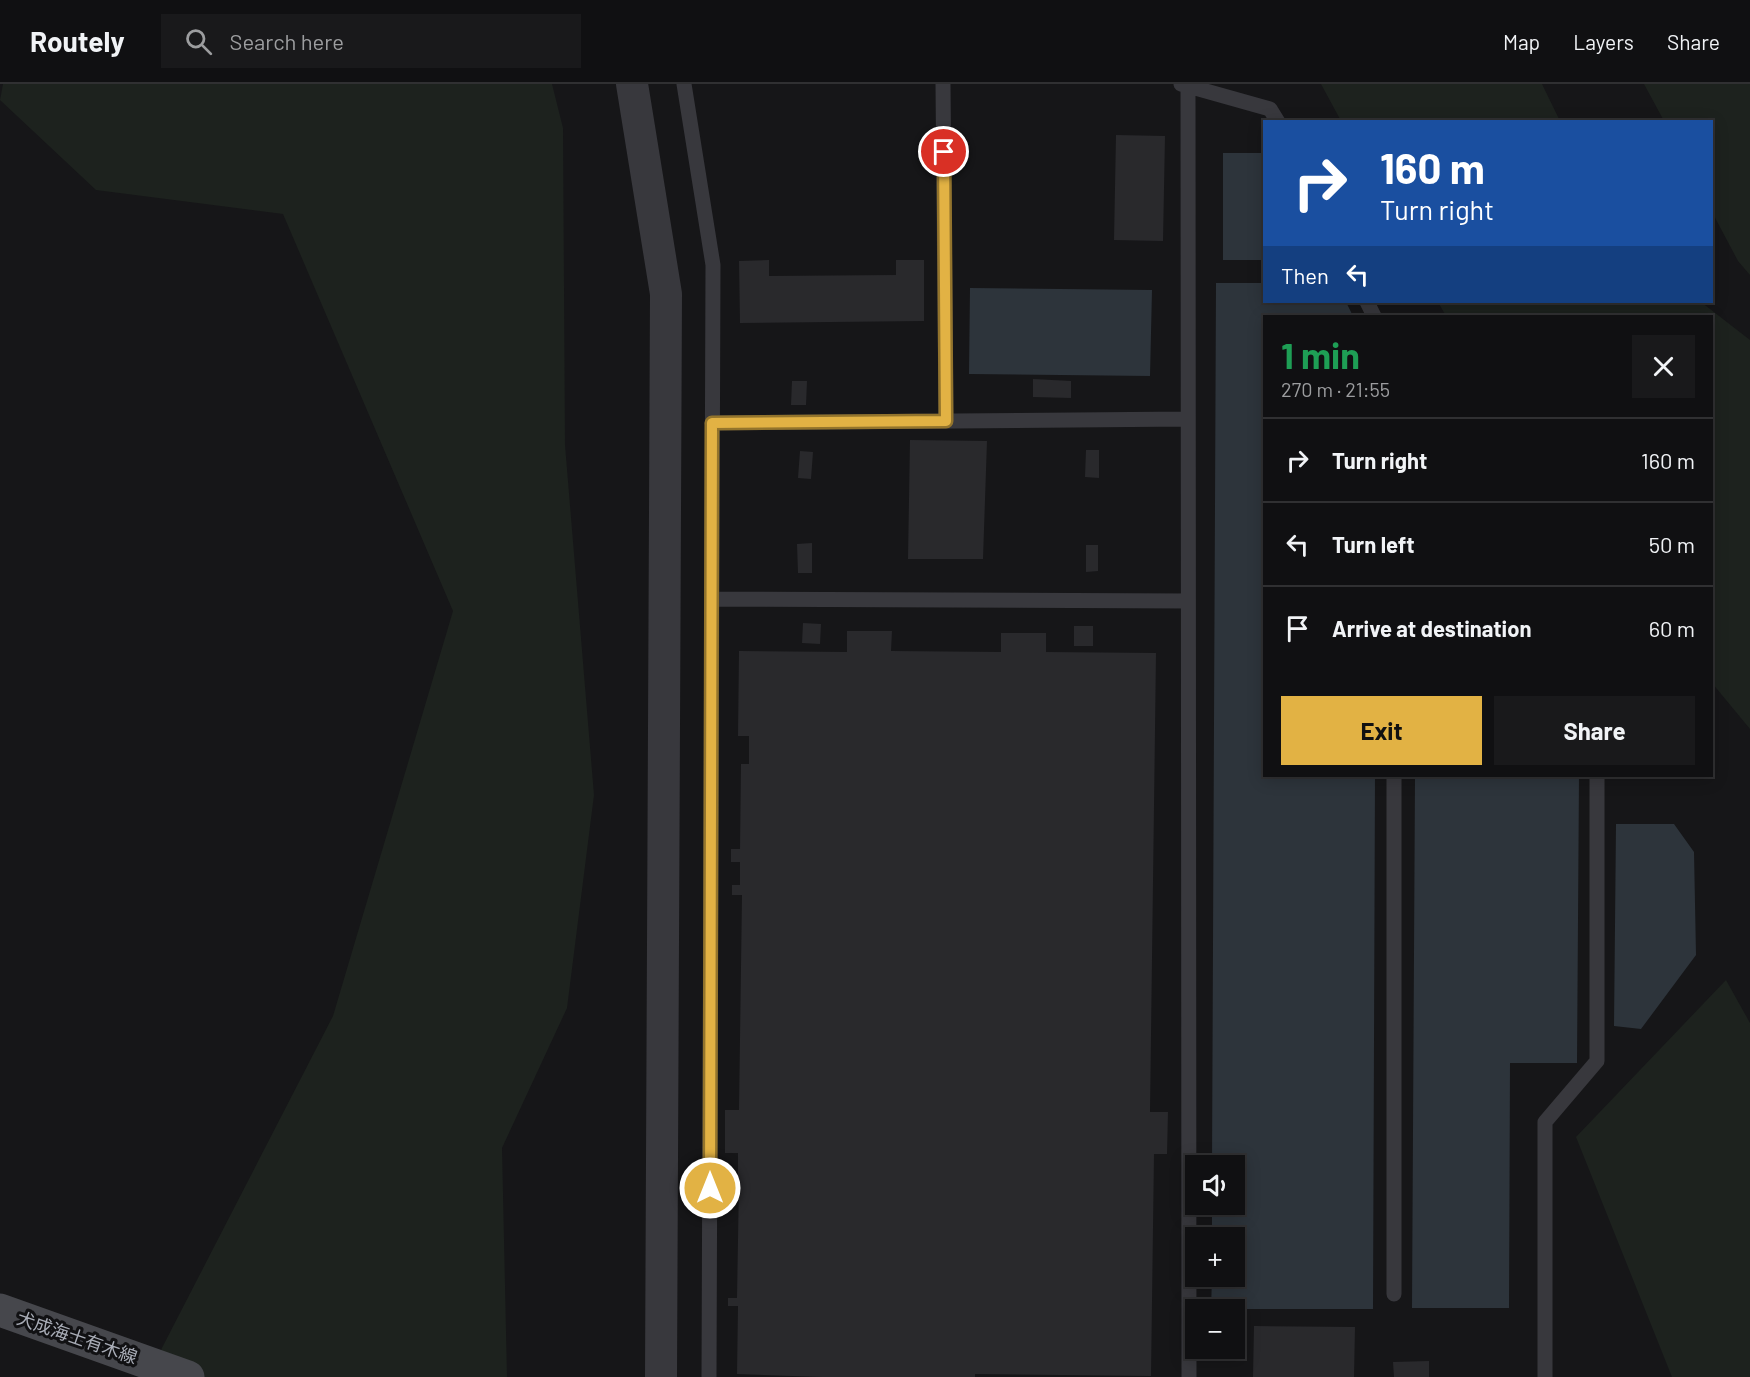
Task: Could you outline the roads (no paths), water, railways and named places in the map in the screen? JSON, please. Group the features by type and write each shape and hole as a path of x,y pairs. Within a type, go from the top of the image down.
{"main road":[{"name":"犬成海士有木線","path":"0,1310 188,1377"}],"street":[{"path":"632,84 666,294 661,1377"}],"lane":[{"path":"684,84 713,265 709,1377"},
{"path":"943,84 946,421"},
{"path":"1189,1377 1186,85 1270,109 1277,120"},
{"path":"712,423 1188,419"},
{"path":"712,599 1188,601"},
{"path":"1394,1294 1395,777"},
{"path":"1545,1377 1545,1122 1597,1061 1597,777"}]}
